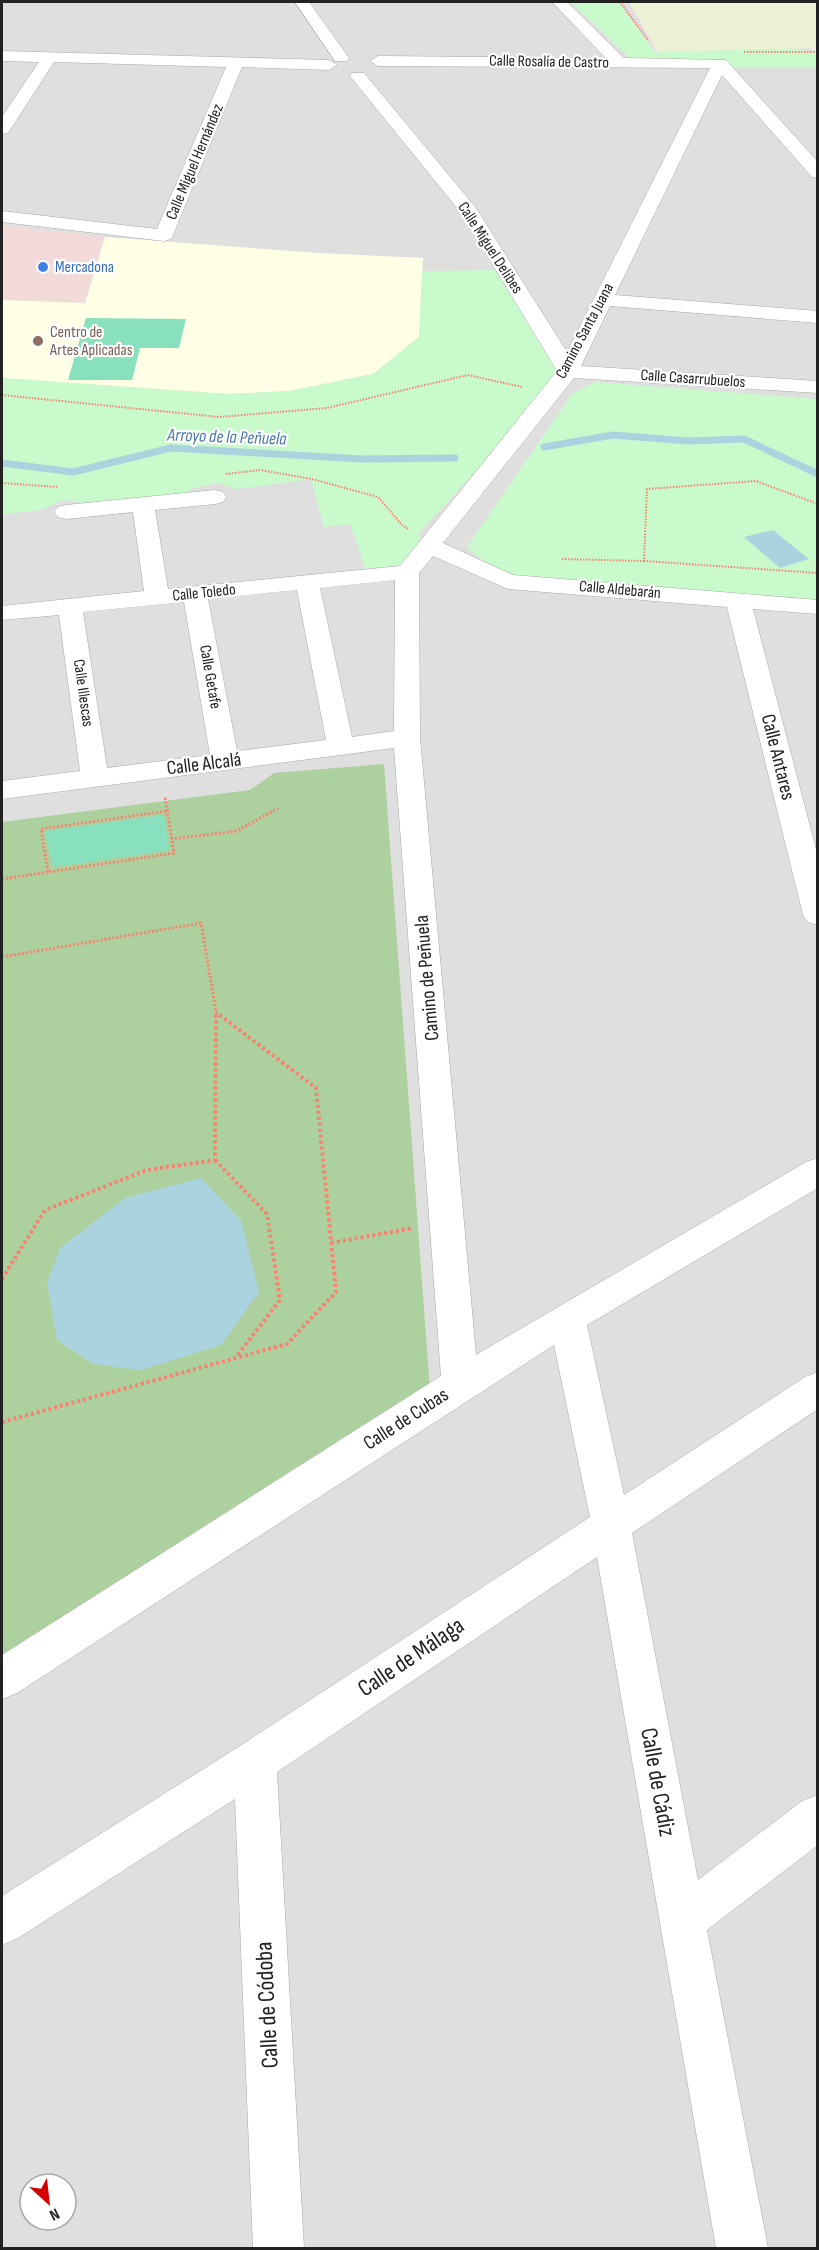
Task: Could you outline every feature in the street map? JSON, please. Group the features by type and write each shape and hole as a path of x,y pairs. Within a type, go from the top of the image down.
{"street":[{"path":"302,2 354,59"},
{"path":"559,2 620,63"},
{"name":"Calle Rosalía de Castro","path":"2,56 236,62 354,59 720,63"},
{"path":"2,129 50,57"},
{"path":"354,59 383,65 381,70 357,76 338,74 329,69 354,59"},
{"name":"Calle Miguel Hernández","path":"2,216 164,236 236,62"},
{"path":"720,63 818,172"},
{"name":"Camino Santa Juana","path":"407,572 568,371 720,63"},
{"name":"Calle Miguel Delibes","path":"357,76 470,212 568,371"},
{"path":"603,300 818,316"},
{"name":"Calle Casarrubuelos","path":"568,371 818,387"},
{"path":"66,512 215,497"},
{"path":"143,504 157,598"},
{"name":"Calle Aldebarán","path":"429,545 508,582 818,607"},
{"name":"Calle Toledo","path":"2,613 70,608 407,572"},
{"name":"Camino de Peñuela","path":"407,572 407,738 460,1384"},
{"path":"307,582 341,746"},
{"name":"Calle Getafe","path":"195,593 225,761"},
{"name":"Calle Antares","path":"738,600 818,915"},
{"name":"Calle Illescas","path":"70,608 95,778"},
{"name":"Calle Alcalá","path":"2,790 407,738"},
{"name":"Calle de Cubas","path":"2,1679 460,1384 567,1318 818,1171"},
{"name":"Calle de Cádiz","path":"567,1318 611,1525 742,2248"},
{"name":"Calle de Málaga","path":"2,1922 255,1761 818,1388"},
{"name":"Calle de Códoba","path":"255,1761 278,2248"},
{"path":"683,1920 818,1817"}],"path":[{"path":"2,395 219,417 327,408 468,375 532,389"},
{"path":"644,561 647,489 756,480 818,504"},
{"path":"508,582 566,558 818,573"},
{"path":"2,879 174,853 161,770"},
{"path":"171,839 237,831 278,808"},
{"path":"48,872 41,829 167,812"},
{"path":"2,957 201,923 216,1012 215,1160 267,1214 279,1300 235,1358"},
{"path":"2,1422 286,1344 336,1292 316,1088 216,1012"},
{"path":"2,1279 45,1210 147,1170 215,1160"},
{"path":"331,1243 447,1222"}],"shaded area":[{"path":"2,2 721,2 818,52 817,2248 2,2248"},
{"path":"629,2 817,2 817,48 657,52"},
{"name":"Mercadona","path":"2,225 105,237 85,303 2,300"},
{"path":"105,237 319,253 423,258 419,337 373,374 290,391 228,394 2,378 2,300 85,303"}],"green space":[{"path":"571,2 619,2 658,56 657,52 788,49 817,52 817,67 729,68 632,60"},
{"path":"506,270 568,371 418,534 429,545 407,572 368,576 350,524 324,527 311,479 237,489 219,483 192,488 187,494 86,504 70,500 60,501 42,510 2,514 2,378 228,394 290,391 373,374 419,337 422,271"},
{"path":"86,318 186,319 179,348 140,348 132,380 68,380"},
{"path":"595,382 817,399 817,609 508,582 467,547 572,394"},
{"path":"384,764 431,1404 2,1658 2,822 250,790 274,773"},
{"path":"164,815 169,850 53,867 45,831"}],"water":[{"path":"773,530 809,559 780,568 744,537"},
{"path":"201,1178 241,1220 259,1292 221,1345 141,1370 93,1364 57,1340 47,1283 60,1248 125,1198"}],"waterway":[{"name":"Arroyo de la Peñuela","path":"544,447 613,435 688,441 744,439 818,474"},
{"name":"Arroyo de la Peñuela","path":"2,463 73,472 171,448 363,459 455,458"}],"place":[{"name":"Mercadona","path":"43,267"},
{"name":"Centro de Artes Aplicadas","path":"38,341"}]}
